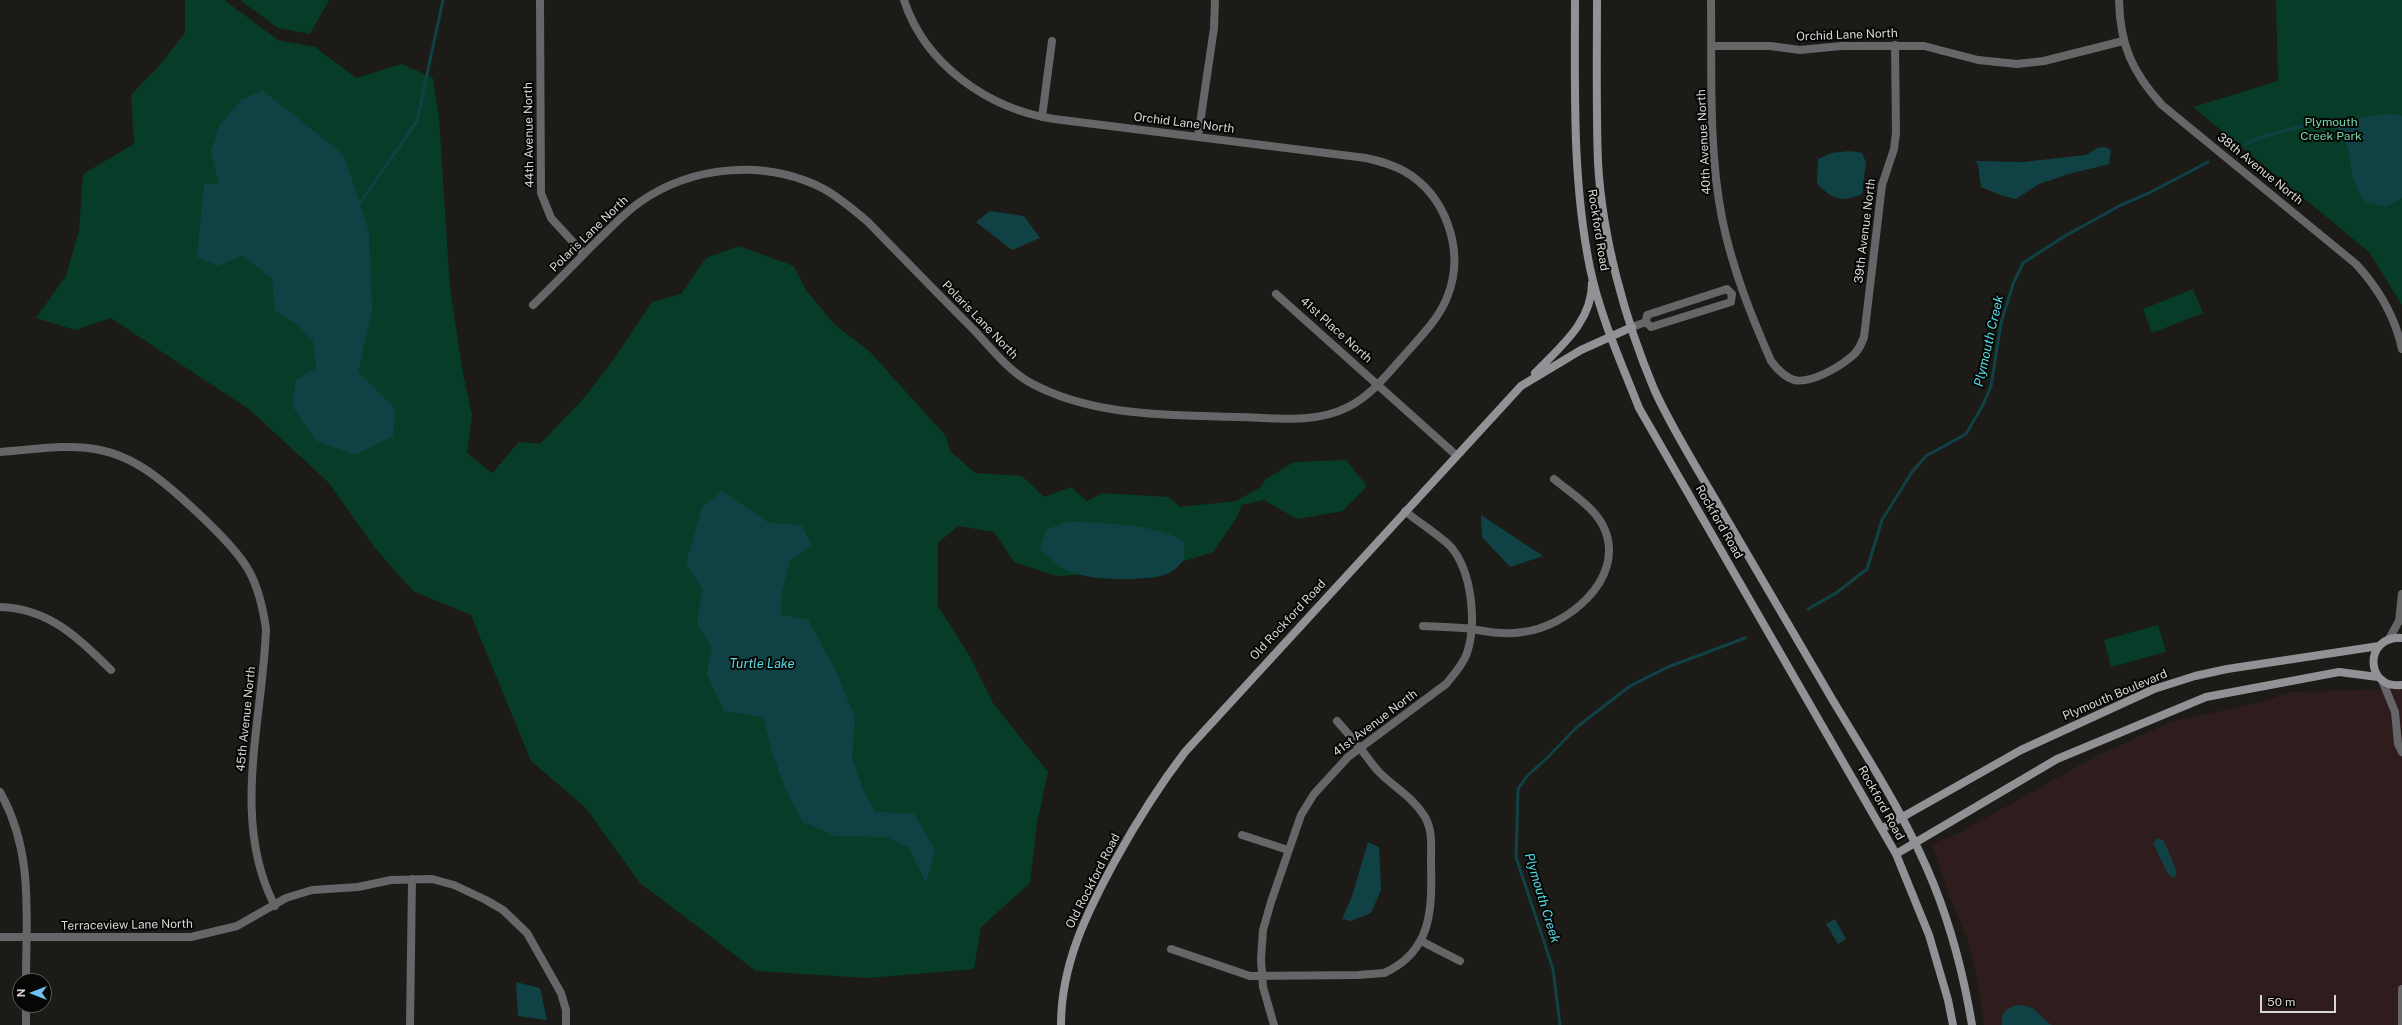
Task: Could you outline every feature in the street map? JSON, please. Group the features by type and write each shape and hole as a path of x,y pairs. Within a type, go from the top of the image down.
{"main road":[{"name":"Rockford Road","path":"1575,0 1575,118 1578,176 1590,268 1611,336 1643,414 1883,828 1896,854 1929,935 1948,1000 1953,1025"},
{"name":"Rockford Road","path":"1597,0 1598,163 1606,228 1638,348 1656,392 1707,485 1874,768 1914,843 1934,884 1949,927 1961,971 1972,1025"},
{"path":"1521,386 1564,344 1582,321 1592,296 1590,268"},
{"name":"Old Rockford Road","path":"1061,1025 1064,985 1071,954 1082,923 1139,818 1161,784 1212,720 1521,386 1551,366 1632,326"},
{"path":"2380,678 2373,665 2373,658 2379,646 2389,639 2402,638"},
{"name":"Plymouth Boulevard","path":"1883,828 2021,750 2154,689 2195,676 2227,669 2379,646"},
{"path":"1896,854 2057,759 2206,697 2339,672 2380,678 2393,686 2402,686"}],"street":[{"name":"44th Avenue North","path":"540,0 541,193 551,218 584,254"},
{"name":"Orchid Lane North","path":"904,0 918,29 934,52 953,73 975,90 1000,103 1042,117 1366,158 1386,163 1404,171 1421,183 1435,199 1445,216 1452,235 1455,259 1454,276 1448,295 1439,313 1377,386"},
{"path":"1198,137 1214,28 1216,0"},
{"name":"40th Avenue North","path":"1711,0 1714,160 1726,235 1742,290 1771,361 1785,376 1795,380 1808,379 1842,364"},
{"name":"38th Avenue North","path":"2119,0 2123,41 2136,73 2162,105 2356,264 2370,279 2392,315 2402,350"},
{"path":"1042,117 1052,41"},
{"name":"Orchid Lane North","path":"1712,46 1770,46 1800,50 1841,46 1895,44 1924,46 1978,60 2017,64 2044,61 2123,41"},
{"name":"39th Avenue North","path":"1842,364 1860,348 1864,337 1882,185 1894,149 1896,133 1895,44"},
{"name":"Polaris Lane North","path":"533,305 634,207 663,188 689,178 717,171 744,169 771,172 798,178 824,190 847,204 868,222 1012,369 1026,380 1059,395 1099,406 1163,415 1295,419 1331,414 1364,398 1377,386"},
{"name":"Old Rockford Road","path":"1727,289 1732,294 1731,302 1651,328 1646,322 1647,315 1727,289"},
{"name":"Old Rockford Road","path":"1732,294 1742,290"},
{"name":"41st Place North","path":"1276,294 1377,386"},
{"name":"Old Rockford Road","path":"1632,326 1646,322"},
{"path":"1377,386 1456,455"},
{"name":"45th Avenue North","path":"0,452 76,448 98,450 120,455 158,478 226,542 242,560 256,586 263,607 266,629 251,788 257,853 261,874 275,906"},
{"path":"1423,626 1472,629 1503,634 1524,632 1544,626 1580,604 1601,582 1606,571 1608,558 1606,531 1596,515 1554,479"},
{"name":"41st Avenue North","path":"1274,1025 1263,977 1264,930 1288,850 1301,815 1329,774 1360,747 1446,684 1458,670 1466,653 1472,629 1470,598 1457,557 1450,547 1404,511"},
{"path":"2389,639 2399,620 2402,594"},
{"path":"0,607 24,609 63,627 81,640 110,670"},
{"path":"2380,678 2395,712 2398,744 2402,752"},
{"path":"1171,949 1250,976 1358,975 1384,972 1407,960 1421,941 1429,917 1432,896 1431,834 1426,818 1417,806 1379,773 1360,747 1337,722"},
{"path":"0,792 14,819 25,863 26,973"},
{"path":"1242,835 1288,850"},
{"path":"410,1025 412,879"},
{"name":"Terraceview Lane North","path":"0,937 191,937 237,926 275,906 286,898 312,890 358,887 391,880 432,879 454,885 503,910 527,934 561,992 566,1010 566,1025"},
{"path":"1421,941 1460,960"},
{"path":"2402,990 2402,1025"},
{"path":"26,1013 26,1025"}],"shaded area":[{"path":"2402,689 2402,1025 1984,1025 1976,973 1967,938 1951,901 1932,844 1957,834 2096,756 2171,722 2261,702 2291,692"}],"green space":[{"path":"185,0 224,0 278,40 315,47 356,78 402,64 433,78 439,118 450,289 463,373 472,415 467,453 492,473 519,442 540,444 583,399 614,359 652,302 681,294 706,258 739,246 794,266 805,289 835,325 870,352 946,436 950,451 975,473 1022,476 1044,497 1071,487 1087,501 1102,493 1168,497 1180,507 1236,501 1261,487 1266,479 1294,462 1346,460 1367,486 1343,511 1297,519 1264,500 1242,505 1237,517 1213,552 1156,570 1057,576 1014,562 994,532 958,526 938,543 938,606 970,657 993,703 1048,772 1037,823 1030,883 981,927 974,969 868,978 756,971 640,883 585,807 531,761 471,615 413,591 375,548 328,482 250,410 111,318 75,330 36,318 66,276 79,231 83,174 134,144 131,95 158,67 185,33"},
{"path":"240,0 329,0 310,34 278,28"},
{"name":"Plymouth Creek Park","path":"2276,0 2402,0 2402,305 2369,252 2193,107 2278,81"},
{"path":"2193,289 2203,313 2152,333 2143,309"},
{"path":"2158,625 2166,652 2111,667 2104,640"}],"water":[{"path":"263,91 344,155 369,232 372,310 358,372 395,409 393,436 355,455 317,441 293,407 295,381 316,368 313,341 295,323 275,311 272,279 243,255 218,266 197,257 204,184 219,183 211,151 219,126 242,99"},
{"path":"2387,114 2402,116 2402,198 2386,207 2366,202 2358,191 2352,175 2348,147 2338,132 2347,123 2353,120"},
{"path":"2105,147 2111,150 2109,164 2069,174 2039,184 2016,199 2003,196 1981,187 1978,164 1975,161 2023,162 2086,155 2097,148"},
{"path":"1851,151 1862,153 1866,162 1862,194 1843,199 1837,198 1827,193 1817,183 1818,159 1831,153"},
{"path":"990,211 1024,216 1040,238 1012,250 976,222"},
{"name":"Turtle Lake","path":"722,491 769,523 801,525 812,545 790,561 782,592 781,615 808,620 835,669 855,717 852,758 863,790 875,812 914,814 935,850 926,882 908,847 886,837 836,836 803,822 786,790 773,755 763,717 724,711 707,674 712,648 697,623 703,589 686,564 702,507"},
{"path":"1481,515 1543,556 1510,567 1482,537"},
{"path":"1069,521 1128,525 1157,530 1184,541 1184,560 1171,572 1163,575 1139,579 1097,578 1071,572 1057,564 1040,548 1046,530"},
{"path":"2157,838 2164,841 2177,872 2174,878 2168,874 2153,843"},
{"path":"1368,842 1379,847 1381,890 1371,913 1351,921 1342,919 1351,899"},
{"path":"1835,919 1846,939 1838,944 1826,924"},
{"path":"516,982 540,988 547,1020 518,1016"},
{"path":"2016,1005 2023,1005 2033,1009 2052,1025 2002,1025 2002,1017 2004,1012"}],"waterway":[{"path":"360,203 417,121 443,0"},
{"name":"Plymouth Creek","path":"2245,145 2258,138 2321,121 2343,130"},
{"name":"Plymouth Creek","path":"1808,609 1836,593 1867,569 1882,520 1912,472 1926,456 1966,434 1983,405 1991,386 2001,323 2013,284 2023,263 2065,236 2121,205 2149,193 2208,162"},
{"name":"Plymouth Creek","path":"1560,1025 1553,969 1516,857 1518,789 1527,776 1577,727 1630,686 1668,667 1745,638"}]}
